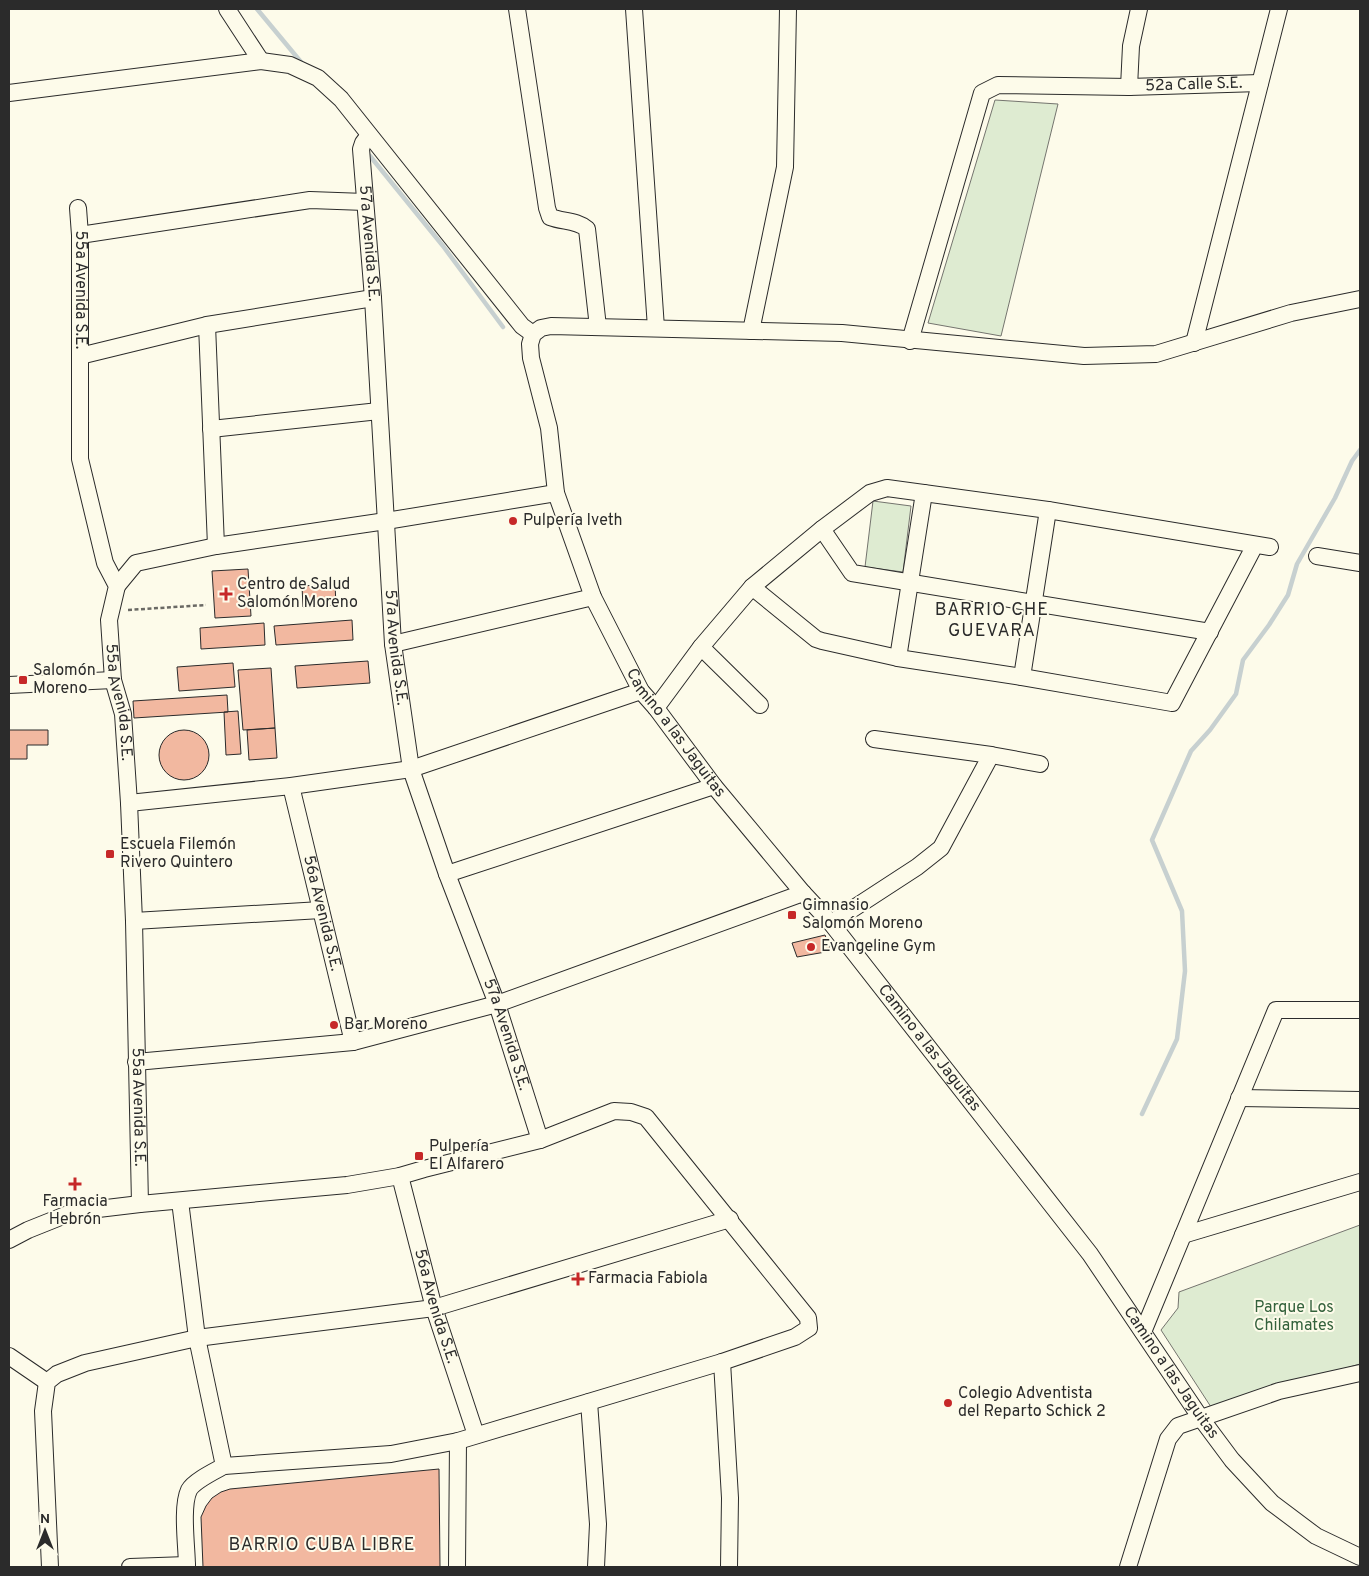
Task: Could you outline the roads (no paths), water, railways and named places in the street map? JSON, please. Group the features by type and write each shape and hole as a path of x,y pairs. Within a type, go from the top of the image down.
{"street":[{"path":"227,9 261,61"},
{"path":"518,9 547,208 550,217 560,221 581,223 587,229 598,327"},
{"path":"634,9 656,328"},
{"path":"750,331 785,167 788,9"},
{"path":"1129,87 1131,46 1139,9"},
{"path":"1194,343 1279,9"},
{"path":"9,93 261,61 290,65 318,78 341,99 522,326 533,334 541,328 551,326 842,333 910,341 1084,356 1156,354 1291,314 1360,299"},
{"name":"52a Calle S.E.","path":"910,341 982,93 998,85 1129,87 1260,83"},
{"name":"57a Avenida S.E.","path":"369,135 361,149 373,298 393,644 412,768 447,874 497,1004 540,1140"},
{"path":"80,235 310,200 365,202"},
{"name":"55a Avenida S.E.","path":"78,208 80,235 80,459 104,564 117,586 109,620 113,680 123,714 129,803 134,921 140,1204"},
{"path":"80,356 206,325 373,298"},
{"path":"206,325 216,546"},
{"name":"Camino a las Jaguitas","path":"533,334 530,344 531,358 549,428 556,493 593,597 641,691 656,708 714,786 803,893 831,923 1090,1254 1200,1417 1232,1460 1272,1503 1316,1536 1360,1557"},
{"path":"211,429 379,411"},
{"path":"656,708 701,647 752,587 822,529 870,493 887,488 1048,510 1263,546 1210,632 1172,703 898,658 822,641 816,639 752,587"},
{"path":"898,658 924,492"},
{"path":"117,586 136,563 216,546 556,493"},
{"path":"1022,677 1048,510"},
{"path":"822,529 852,573 1210,632"},
{"path":"1317,556 1360,563"},
{"path":"393,644 593,597"},
{"path":"701,647 760,706"},
{"path":"9,685 113,680"},
{"path":"129,803 291,786 412,768 641,691"},
{"path":"874,739 991,755 1040,764"},
{"path":"831,923 918,868 941,848 991,755"},
{"name":"56a Avenida S.E.","path":"291,786 353,1042"},
{"path":"447,874 714,786"},
{"path":"136,1062 353,1042 497,1004 803,893"},
{"path":"134,921 321,910"},
{"path":"1143,1332 1276,1010 1360,1010"},
{"path":"1239,1098 1360,1100"},
{"path":"9,1240 28,1230 73,1212 347,1185 400,1176 540,1140 614,1111 631,1112 646,1117 808,1318 809,1328 795,1337 722,1362 458,1441 391,1454 224,1466 204,1477 189,1489 185,1512 187,1566 130,1567"},
{"name":"56a Avenida S.E.","path":"400,1176 434,1308 476,1435"},
{"path":"1183,1236 1360,1182"},
{"path":"180,1201 197,1338 224,1466"},
{"path":"50,1567 43,1411 47,1382 57,1374 85,1363 197,1338 434,1308 730,1219"},
{"path":"9,1356 47,1382"},
{"path":"722,1362 730,1498 729,1567"},
{"path":"1128,1567 1168,1439 1178,1426 1279,1391 1360,1373"},
{"path":"589,1402 598,1524 596,1567"},
{"path":"457,1567 458,1441"}],"waterway":[{"path":"257,9 301,62"},
{"path":"370,156 443,246 503,327"},
{"path":"1142,1114 1177,1039 1185,971 1182,911 1152,840 1191,751 1210,730 1236,694 1243,660 1288,595 1297,564 1335,498 1352,461 1360,450"}],"place":[{"name":"Pulpería Iveth","path":"513,521"},
{"name":"Centro de Salud Salomón Moreno","path":"226,594"},
{"name":"Salomón Moreno","path":"23,680"},
{"name":"Escuela Filemón Rivero Quintero","path":"110,854"},
{"name":"Gimnasio Salomón Moreno","path":"792,915"},
{"name":"Evangeline Gym","path":"811,947"},
{"name":"Bar Moreno","path":"334,1025"},
{"name":"Pulpería El Alfarero","path":"419,1156"},
{"name":"Farmacia Hebrón","path":"75,1184"},
{"name":"Farmacia Fabiola","path":"578,1279"},
{"name":"Colegio Adventista del Reparto Schick 2","path":"948,1403"}],"district":[{"name":"BARRIO CHE GUEVARA","path":"992,620"},
{"name":"BARRIO CUBA LIBRE","path":"322,1545"}],"park label":[{"name":"Parque Los Chilamates","path":"1294,1317"}]}
